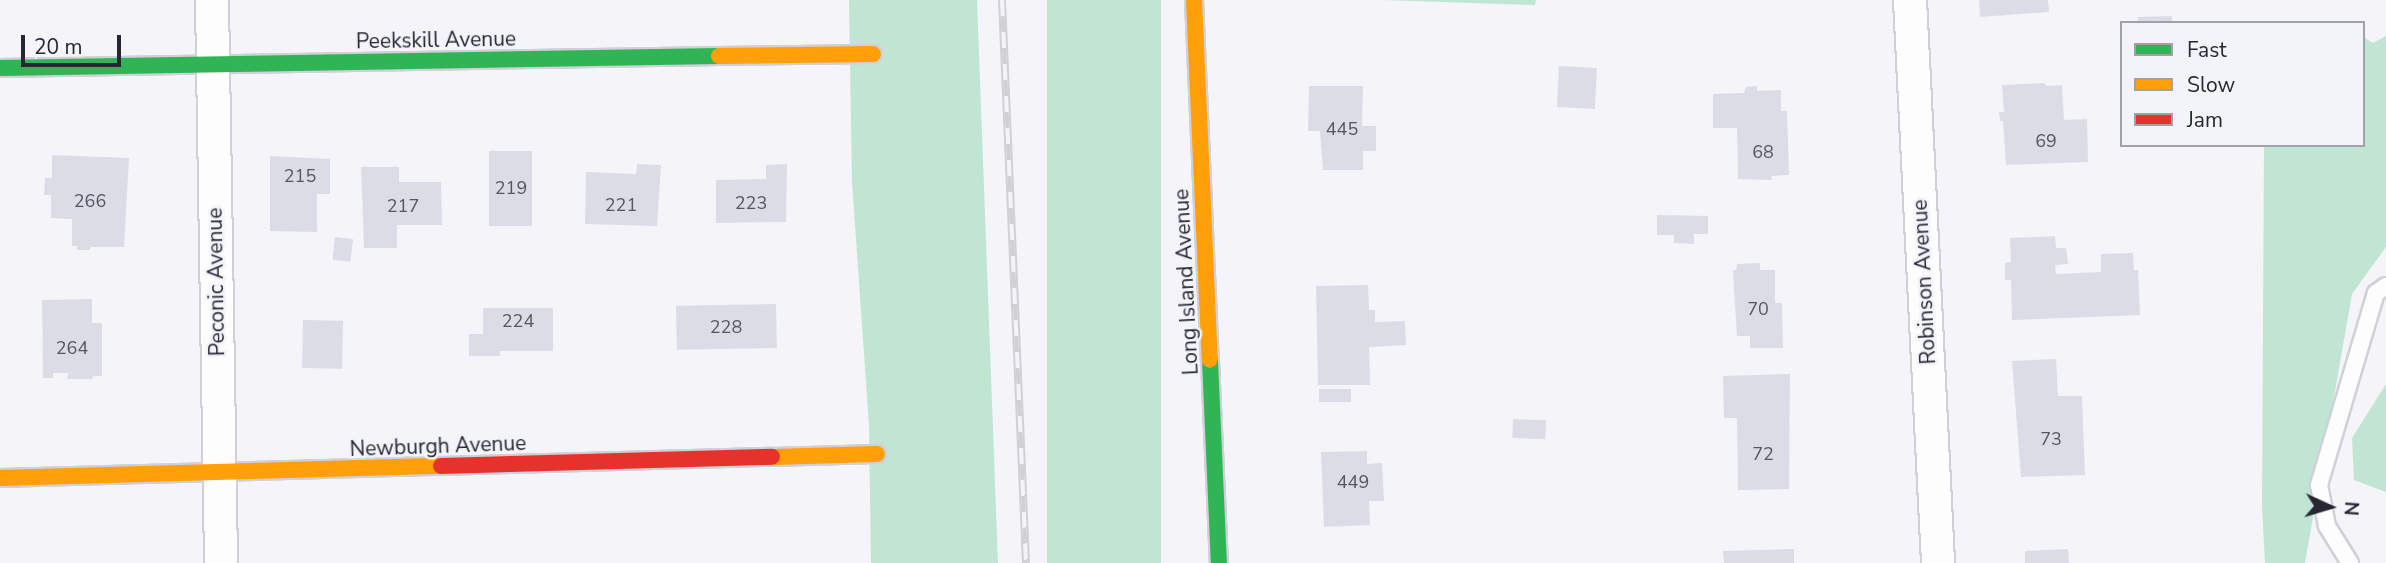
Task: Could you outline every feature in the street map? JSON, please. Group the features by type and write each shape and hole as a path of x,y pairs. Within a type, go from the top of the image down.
{"street":[{"name":"Peconic Avenue","path":"212,0 221,563"},
{"name":"Long Island Avenue","path":"1194,0 1219,563"},
{"name":"Robinson Avenue","path":"1910,0 1938,563"},
{"name":"Peekskill Avenue","path":"0,68 873,54"},
{"name":"Newburgh Avenue","path":"0,478 877,454"}],"lane":[{"path":"2350,563 2327,526 2319,485 2376,293 2386,286"}],"green space":[{"path":"849,0 977,0 998,563 871,563 869,425 852,182"},
{"path":"1047,0 1161,0 1161,563 1047,563"},
{"path":"1383,0 1536,0 1535,5"},
{"path":"2386,36 2386,247 2352,294 2305,563 2265,563 2262,506 2264,147 2365,147 2365,38 2373,43"},
{"path":"2386,384 2386,492 2354,480 2352,438"}],"building":[{"path":"1979,0 2048,0 2049,12 1980,17"},
{"path":"2172,16 2172,21 2138,21 2138,17"},
{"path":"1559,66 1597,68 1595,109 1557,107"},
{"path":"2044,83 2047,86 2062,85 2064,120 2087,119 2088,162 2006,165 2003,121 2000,121 1999,112 2004,112 2002,85"},
{"path":"1309,86 1363,86 1362,126 1376,126 1376,151 1363,151 1363,170 1323,170 1320,131 1308,131"},
{"path":"1757,86 1757,91 1781,90 1781,111 1787,111 1789,175 1771,176 1772,180 1738,179 1737,128 1713,128 1713,94 1744,93 1746,87"},
{"path":"489,151 532,151 532,226 489,226"},
{"path":"52,155 129,158 124,247 90,247 90,250 77,250 77,246 72,246 72,219 51,218 51,195 44,195 45,178 52,178"},
{"path":"270,156 330,159 330,194 317,194 317,232 270,231"},
{"path":"637,164 661,165 657,226 585,224 586,172 636,174"},
{"path":"787,164 786,222 716,223 716,180 766,179 766,165"},
{"path":"361,167 399,167 399,182 441,182 442,225 397,225 397,248 364,248"},
{"path":"1657,215 1708,216 1708,234 1694,234 1694,244 1674,243 1674,235 1657,235"},
{"path":"2055,236 2056,248 2066,248 2068,264 2055,265 2056,274 2101,272 2101,254 2133,253 2134,270 2138,270 2140,315 2012,320 2011,280 2005,280 2005,263 2011,262 2010,238"},
{"path":"335,237 353,239 350,262 333,260"},
{"path":"1760,263 1760,270 1775,270 1775,303 1782,303 1783,348 1750,348 1750,336 1737,336 1733,270 1736,270 1737,264"},
{"path":"1368,285 1369,310 1375,310 1375,322 1405,321 1406,345 1369,347 1370,385 1318,385 1316,286"},
{"path":"92,299 92,323 102,323 102,376 93,376 92,379 67,379 68,373 53,373 53,378 43,378 42,300"},
{"path":"776,304 777,348 677,350 676,306"},
{"path":"483,308 553,308 553,351 500,351 500,356 469,356 469,334 483,334"},
{"path":"303,320 343,321 342,369 302,368"},
{"path":"2056,359 2058,396 2082,396 2085,475 2021,477 2012,361"},
{"path":"1790,374 1789,489 1738,490 1737,418 1724,418 1723,376"},
{"path":"1319,389 1351,389 1351,402 1319,402"},
{"path":"1513,419 1546,420 1545,439 1512,438"},
{"path":"1367,451 1367,464 1382,463 1384,501 1369,501 1370,525 1324,527 1321,452"},
{"path":"1794,549 1794,563 1724,563 1723,551"},
{"path":"2068,549 2069,563 2025,563 2025,551"}],"railway":[{"path":"1002,0 1026,563"}],"traffic: fast":[{"path":"0,68 719,56"},
{"path":"1210,360 1219,563"}],"traffic: slow":[{"path":"1194,0 1210,360"},
{"path":"719,56 873,54"},
{"path":"772,457 877,454"},
{"path":"0,478 441,466"}],"traffic: jam":[{"path":"441,466 772,457"}]}
